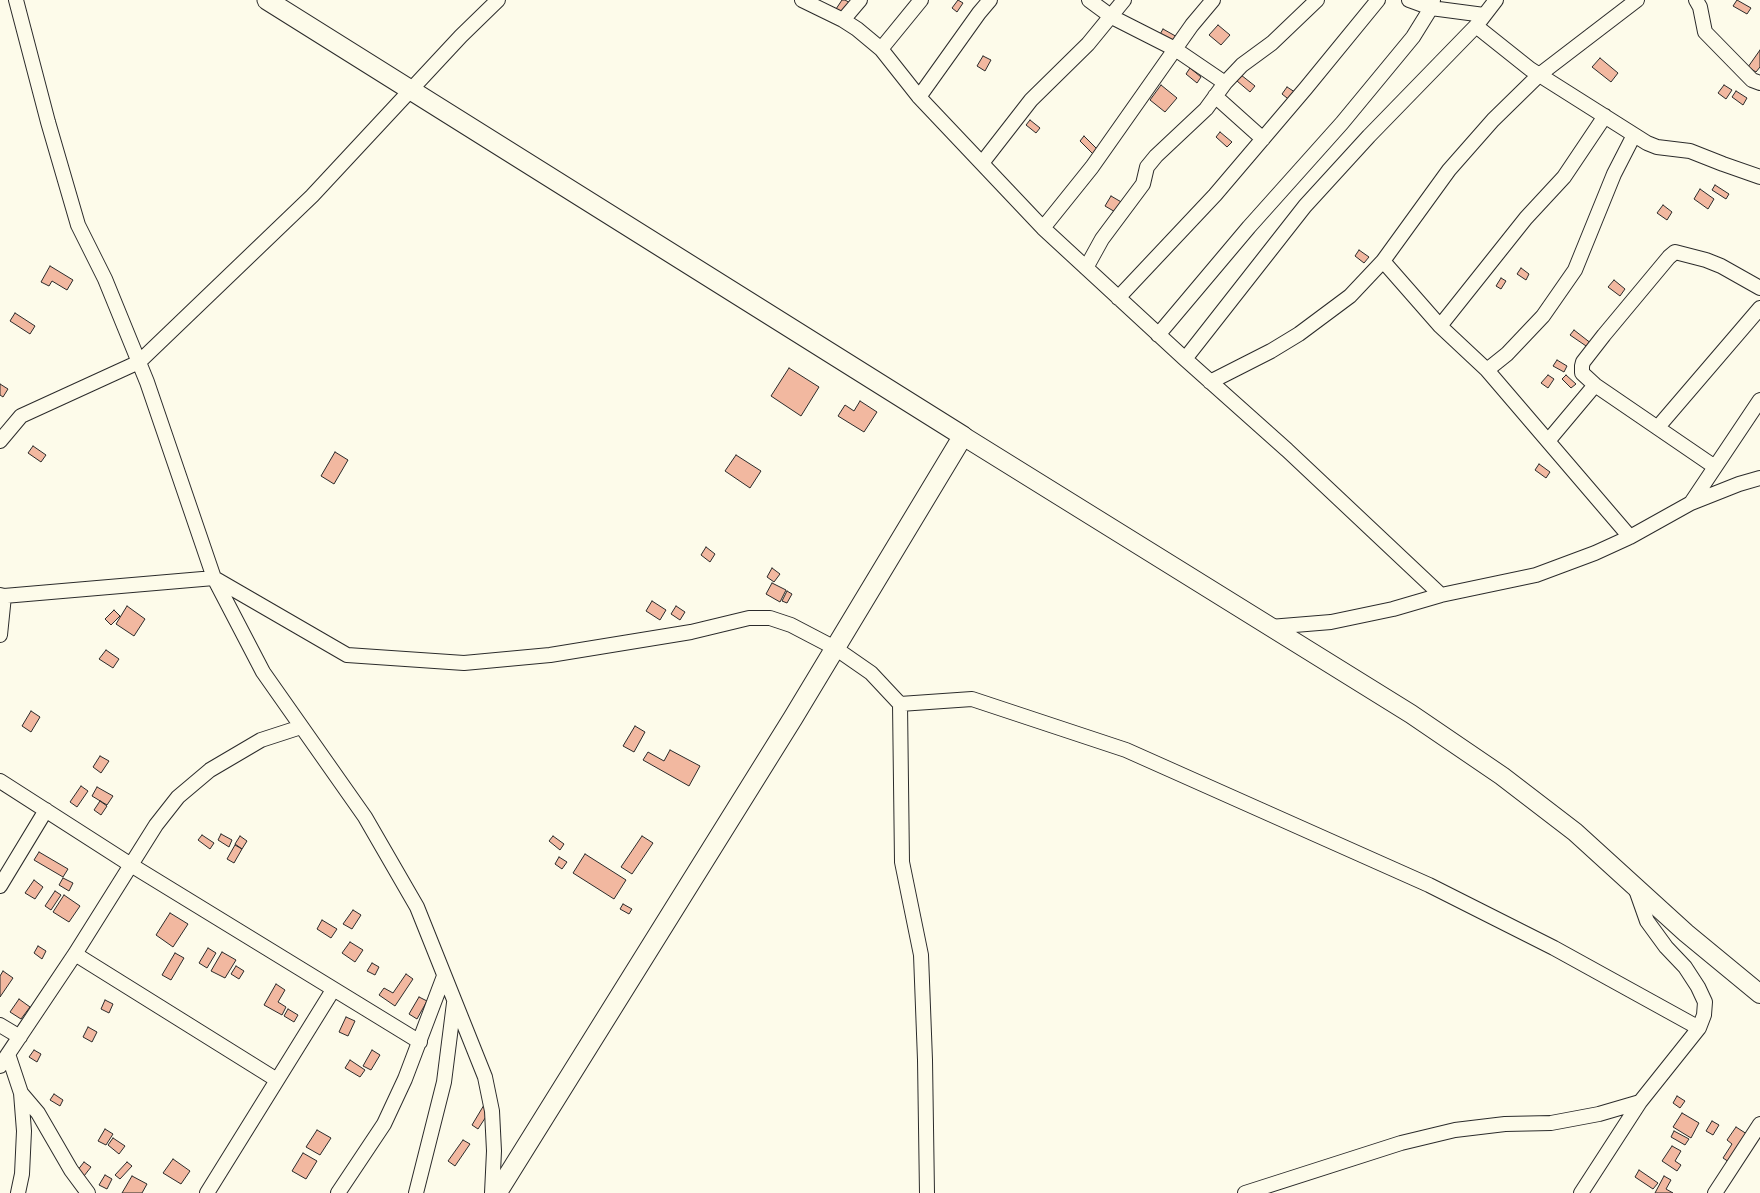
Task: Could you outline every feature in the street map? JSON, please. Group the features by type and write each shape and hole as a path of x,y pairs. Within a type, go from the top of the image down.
{"main road":[{"path":"268,0 963,436 836,648 497,1193"}],"street":[{"path":"16,0 48,122 78,225 105,279 139,362 214,578 263,672 365,817 417,907 485,1077 492,1111 494,1151 492,1193"},
{"path":"0,441 21,416 139,362 312,196 410,89 498,0"},
{"path":"802,0 843,20 881,49 919,97 1043,228 1158,335 1287,450 1442,595"},
{"path":"843,20 860,0"},
{"path":"881,49 921,0"},
{"path":"919,97 990,0"},
{"path":"1089,0 1112,17 1175,49 1225,83"},
{"path":"982,163 1031,100 1070,63 1112,17 1124,0"},
{"path":"1043,228 1092,167 1192,25 1213,0"},
{"path":"1086,268 1102,239 1143,184 1147,167 1168,144 1206,109 1225,83 1242,65 1272,43 1317,0"},
{"path":"1118,298 1215,195 1378,0"},
{"path":"1409,0 1432,4 1480,21 1514,57 1539,75 1634,135 1657,147 1690,151 1760,177"},
{"path":"1185,359 1305,206 1480,21 1496,0"},
{"path":"1210,382 1271,351 1299,334 1350,296 1383,261 1449,170 1493,120 1539,75 1637,0"},
{"path":"1696,0 1700,7 1705,32 1752,80 1760,83"},
{"path":"1158,335 1249,227 1342,123 1413,37 1432,4"},
{"path":"1215,96 1263,139"},
{"path":"1440,326 1520,226 1572,167 1605,116"},
{"path":"1487,370 1507,354 1543,316 1575,270 1614,174 1634,135"},
{"path":"1715,466 1595,385 1582,374 1583,362 1641,290 1675,252 1721,266 1760,288"},
{"path":"1383,261 1440,326 1487,370 1630,537"},
{"path":"1658,427 1760,308"},
{"path":"1548,441 1595,385"},
{"path":"1692,503 1760,400"},
{"path":"963,436 1411,714 1502,776 1575,832 1686,933 1760,994"},
{"path":"1270,626 1331,622 1393,609 1442,595 1536,575 1595,553 1630,537 1692,503 1739,484 1760,478"},
{"path":"0,635 2,595 214,578 347,654 464,663 550,655 691,632 749,618 770,618 791,625 836,648 871,673 900,704 902,862 921,955 926,1060 927,1193"},
{"path":"900,704 972,699 1126,750 1429,885 1554,948 1700,1028"},
{"path":"88,1193 71,1170 38,1113 21,1092 4,1060 75,954 156,825 178,797 210,770 261,740 301,727"},
{"path":"0,781 131,865 420,1042"},
{"path":"0,886 46,810"},
{"path":"1581,1193 1640,1102 1700,1028 1704,1015 1705,1002 1698,987 1685,967 1666,947 1647,921 1634,886"},
{"path":"75,954 277,1080"},
{"path":"338,1193 384,1124 420,1042 444,976"},
{"path":"206,1193 333,990"},
{"path":"416,1193 444,1082 454,1000"},
{"path":"0,1025 20,1037"},
{"path":"18,1193 22,1174 24,1131 21,1092"},
{"path":"1245,1193 1401,1143 1455,1130 1505,1124 1551,1123 1598,1114 1640,1102"},
{"path":"1715,1193 1760,1124"}],"building":[{"path":"842,0 852,4 844,18 834,12"},
{"path":"958,0 963,3 957,12 952,8"},
{"path":"1737,0 1751,8 1747,14 1733,6"},
{"path":"1218,25 1230,35 1221,45 1209,35"},
{"path":"1163,29 1179,38 1175,45 1159,36"},
{"path":"1760,50 1760,67 1756,72 1748,67"},
{"path":"983,56 991,60 985,71 977,66"},
{"path":"1600,58 1618,73 1611,82 1592,67"},
{"path":"1190,68 1201,77 1197,83 1186,74"},
{"path":"1241,75 1255,86 1250,92 1237,81"},
{"path":"1161,85 1177,98 1165,112 1150,100"},
{"path":"1724,85 1732,90 1726,99 1718,93"},
{"path":"1287,87 1298,94 1292,102 1282,94"},
{"path":"1736,91 1747,98 1743,105 1732,97"},
{"path":"1030,120 1040,128 1036,133 1026,125"},
{"path":"1220,132 1232,142 1227,147 1216,137"},
{"path":"1084,136 1098,150 1094,155 1080,141"},
{"path":"1715,185 1729,194 1726,199 1712,190"},
{"path":"1700,189 1714,199 1708,209 1694,199"},
{"path":"1111,196 1123,203 1117,213 1105,206"},
{"path":"1663,205 1672,212 1667,220 1657,213"},
{"path":"1359,250 1369,257 1364,263 1355,256"},
{"path":"50,266 73,280 67,290 52,281 49,286 41,282"},
{"path":"1521,268 1529,274 1526,280 1517,274"},
{"path":"1501,278 1506,281 1501,289 1496,286"},
{"path":"1614,280 1625,289 1620,296 1608,287"},
{"path":"15,313 35,326 30,334 10,321"},
{"path":"1574,330 1592,344 1589,348 1570,335"},
{"path":"1557,360 1567,366 1564,372 1553,366"},
{"path":"789,368 819,387 801,416 771,396"},
{"path":"1548,375 1554,379 1548,388 1541,383"},
{"path":"1566,375 1576,384 1571,388 1562,379"},
{"path":"0,384 8,389 3,397 0,395"},
{"path":"860,401 877,412 864,432 838,416 845,405 854,411"},
{"path":"33,446 46,455 41,462 28,453"},
{"path":"335,452 348,460 334,484 321,476"},
{"path":"736,455 761,471 750,488 725,471"},
{"path":"1539,464 1550,472 1546,478 1535,470"},
{"path":"706,547 715,554 710,562 701,555"},
{"path":"772,568 780,574 774,582 767,577"},
{"path":"772,583 786,590 780,602 766,594"},
{"path":"787,591 792,594 787,603 782,601"},
{"path":"652,601 666,610 660,620 646,611"},
{"path":"127,606 145,619 134,636 116,624"},
{"path":"676,606 685,612 680,620 671,614"},
{"path":"114,610 120,616 111,625 105,619"},
{"path":"106,650 119,659 113,668 99,659"},
{"path":"31,711 40,717 31,732 22,726"},
{"path":"635,726 645,732 634,752 623,746"},
{"path":"670,750 700,766 689,786 643,760 648,752 664,761"},
{"path":"100,756 109,761 101,773 93,767"},
{"path":"81,786 88,791 77,807 70,802"},
{"path":"97,787 113,796 107,805 92,796"},
{"path":"100,801 107,806 101,815 94,810"},
{"path":"221,834 232,840 229,847 218,840"},
{"path":"202,835 214,843 210,849 198,840"},
{"path":"240,836 247,841 242,849 235,844"},
{"path":"553,836 564,844 560,850 549,841"},
{"path":"642,836 653,843 632,874 621,867"},
{"path":"235,845 242,849 234,863 227,859"},
{"path":"39,852 68,869 63,877 34,860"},
{"path":"585,854 626,880 614,899 573,873"},
{"path":"559,857 567,862 562,869 555,864"},
{"path":"63,878 73,883 69,891 59,885"},
{"path":"34,880 43,887 35,899 25,893"},
{"path":"55,891 61,895 51,910 45,906"},
{"path":"64,895 80,906 69,922 53,912"},
{"path":"623,904 632,909 629,914 620,909"},
{"path":"353,910 361,915 352,929 343,924"},
{"path":"170,913 188,924 173,947 156,935"},
{"path":"322,920 337,929 331,938 317,929"},
{"path":"350,942 363,950 355,962 342,953"},
{"path":"38,946 46,951 42,959 34,953"},
{"path":"208,948 216,953 207,968 199,963"},
{"path":"222,952 236,960 225,978 211,971"},
{"path":"175,953 184,958 171,980 162,975"},
{"path":"372,963 379,967 375,975 367,971"},
{"path":"236,966 244,971 239,979 231,974"},
{"path":"3,971 13,978 0,997 0,976"},
{"path":"406,974 413,979 395,1006 379,995 384,988 393,993"},
{"path":"276,984 285,990 278,1002 286,1007 282,1015 264,1005"},
{"path":"419,997 427,1001 417,1019 409,1014"},
{"path":"19,999 30,1007 21,1019 10,1012"},
{"path":"105,1000 113,1004 109,1013 101,1009"},
{"path":"288,1009 298,1015 294,1022 284,1016"},
{"path":"346,1017 355,1021 348,1036 339,1032"},
{"path":"88,1027 97,1032 92,1042 83,1037"},
{"path":"34,1050 41,1054 37,1062 29,1057"},
{"path":"372,1050 380,1055 371,1070 363,1066"},
{"path":"350,1060 365,1070 360,1077 345,1068"},
{"path":"54,1094 63,1100 60,1106 50,1100"},
{"path":"1677,1096 1685,1101 1680,1108 1673,1103"},
{"path":"484,1105 491,1109 478,1129 472,1125"},
{"path":"1682,1113 1699,1123 1691,1138 1673,1127"},
{"path":"1712,1121 1719,1125 1713,1135 1706,1131"},
{"path":"1736,1127 1750,1136 1732,1164 1723,1158 1732,1144 1727,1140"},
{"path":"105,1129 113,1134 106,1145 98,1141"},
{"path":"317,1130 331,1138 320,1155 306,1147"},
{"path":"1674,1131 1689,1139 1685,1145 1671,1137"},
{"path":"113,1138 125,1146 119,1154 108,1145"},
{"path":"463,1140 470,1144 455,1166 448,1161"},
{"path":"1672,1146 1681,1151 1675,1161 1681,1165 1677,1171 1662,1161"},
{"path":"303,1153 317,1161 306,1179 292,1171"},
{"path":"173,1159 190,1171 181,1184 163,1173"},
{"path":"84,1162 91,1167 84,1176 77,1171"},
{"path":"127,1162 132,1166 120,1179 115,1175"},
{"path":"1639,1170 1658,1183 1653,1189 1635,1177"},
{"path":"105,1175 112,1179 107,1189 99,1185"},
{"path":"132,1176 147,1184 142,1193 122,1193"},
{"path":"1664,1176 1671,1180 1666,1189 1673,1193 1655,1193"}]}
